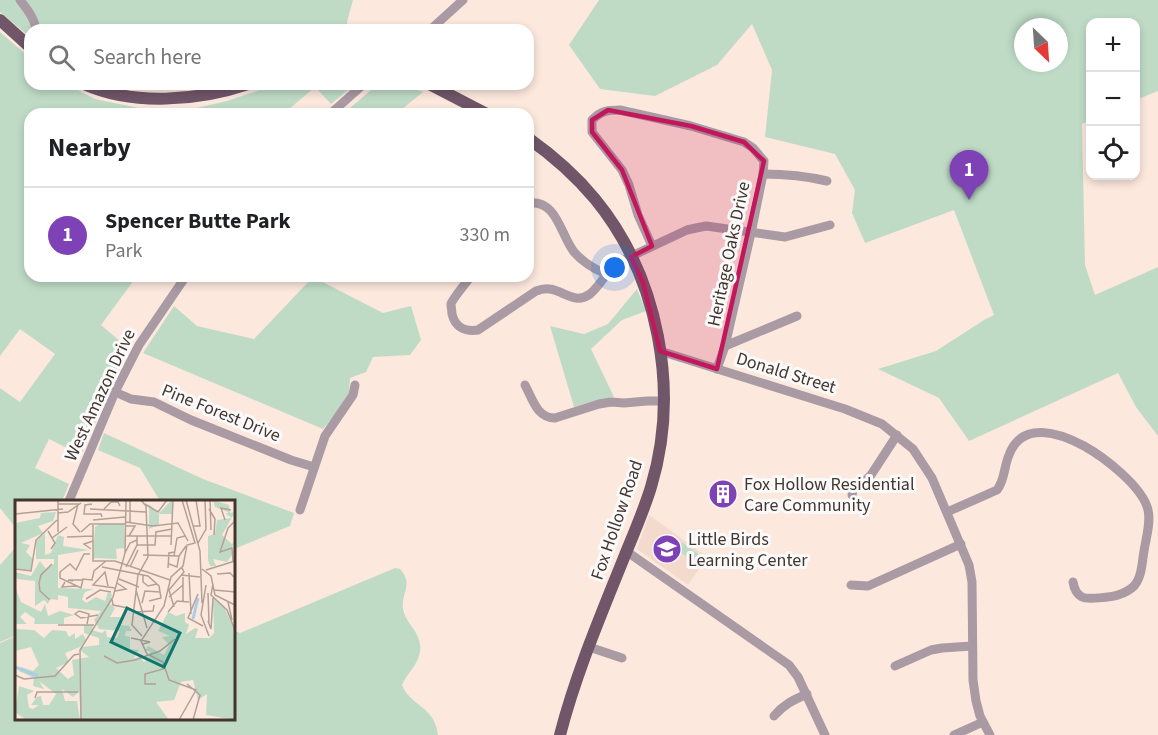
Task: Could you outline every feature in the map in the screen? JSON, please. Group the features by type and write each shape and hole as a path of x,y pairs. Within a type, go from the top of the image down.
{"main road":[{"path":"0,20 24,41"},
{"path":"103,90 122,95 157,99 196,97 228,90"},
{"path":"441,90 475,108"},
{"name":"Fox Hollow Road","path":"534,143 570,172 596,199 631,256 648,297 657,332 663,401 662,431 655,471 647,497 578,673 560,735"}],"street":[{"path":"20,0 35,24"},
{"path":"437,24 463,0"},
{"path":"337,108 357,90"},
{"path":"652,246 622,170 591,132 592,120 600,112 620,110 691,126 744,142 753,148 764,161 763,174"},
{"name":"Heritage Oaks Drive","path":"717,369 725,346 763,174 789,174 827,181"},
{"path":"534,203 547,207 556,217 576,253 606,274"},
{"path":"467,282 452,304 451,311 459,327 471,331 478,330 536,291 545,288 553,289 571,298 585,297 592,292 611,267 687,230 706,226 785,237 830,225"},
{"name":"West Amazon Drive","path":"69,500 115,392 139,345 182,282"},
{"path":"725,346 797,316"},
{"name":"Donald Street","path":"660,351 846,409 882,424 913,449 933,478 969,565 972,582 974,687 976,701 990,735"},
{"path":"300,510 325,436 356,385"},
{"path":"525,385 542,415 548,418 611,402 624,404 663,401"},
{"name":"Pine Forest Drive","path":"115,392 131,399 154,402 191,420 314,467"},
{"path":"947,512 997,490 1008,458 1016,444 1029,435 1045,432 1060,435 1089,449 1115,467 1140,492 1149,514 1140,576 1135,584 1116,596 1085,598 1078,594 1073,582"},
{"path":"852,495 854,486 871,475 897,435"},
{"path":"851,585 868,586 961,544"},
{"path":"626,552 789,665 807,694 825,735"},
{"path":"895,666 931,650 972,646"},
{"path":"589,647 622,658"},
{"path":"774,716 787,703 807,694"},
{"path":"954,735 983,722"}],"highlighted area":[{"path":"608,110 691,126 744,142 764,161 717,369 660,351 643,283 631,257 652,246 622,170 592,132 592,120"}],"shaded area":[{"name":"Little Birds Learning Center","path":"649,515 707,557 688,585 637,549"}],"green space":[{"path":"0,0 353,0 347,24 24,24 24,32 0,12"},
{"path":"599,0 1158,0 1158,91 1140,98 1140,18 1086,18 1086,122 1082,124 1085,265 1095,295 1158,267 1158,436 1136,407 1118,373 969,441 939,398 878,369 936,351 994,315 954,210 865,243 852,213 855,190 835,154 765,137 772,70 752,24 717,65 655,96 600,89 569,45"},
{"path":"0,32 24,53 24,90 78,90 95,99 139,108 24,108 24,282 133,282 101,325 128,348 81,455 49,439 35,468 69,484 62,500 15,500 15,527 0,508 0,388 20,402 55,354 20,329 0,356"},
{"path":"260,90 311,90 290,108 197,108"},
{"path":"318,90 348,90 331,104"},
{"path":"371,90 423,92 403,108 350,108"},
{"path":"308,282 323,282 383,313 411,306 421,340 410,355 373,357 366,372 350,378 349,393 339,410 323,429 143,353 174,306 197,326 254,339"},
{"path":"637,289 646,311 622,320 591,349 614,397 574,407 550,326 584,334 608,324"},
{"path":"104,433 203,479 294,513 290,526 236,548 236,500 159,500 140,468 98,450"},
{"path":"675,541 683,543 701,556 696,563 673,547"},
{"path":"15,548 15,632 14,636 0,642 0,565"},
{"path":"395,568 400,569 407,584 403,609 407,620 417,634 420,645 417,661 402,685 411,698 432,718 438,735 0,735 0,643 15,636 15,720 236,720 236,632 240,633"}],"place":[{"name":"Spencer Butte Park","path":"969,200"},
{"name":"Fox Hollow Residential Care Community","path":"723,494"},
{"name":"Little Birds Learning Center","path":"667,549"}]}
